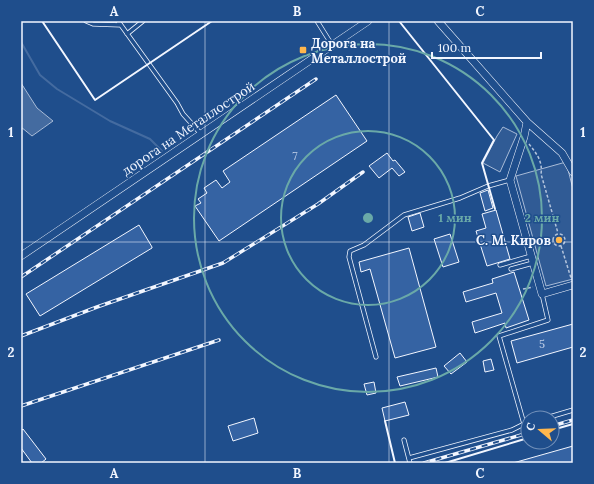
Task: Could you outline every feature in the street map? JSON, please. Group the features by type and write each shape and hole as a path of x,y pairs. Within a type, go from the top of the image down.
{"street":[{"name":"дорога на Металлострой","path":"21,256 368,21"},
{"path":"438,21 527,122 562,153 573,172"},
{"path":"527,122 524,137 510,180 532,260 542,294 573,286"}],"lane":[{"path":"86,21 93,24 121,25"},
{"path":"118,21 177,103 183,114 201,134"},
{"path":"127,34 143,21"},
{"path":"317,21 332,45"},
{"path":"376,357 349,257 350,251 364,245 404,215 460,198 488,186 510,180"},
{"path":"500,265 532,260"},
{"path":"511,269 532,260"},
{"path":"522,410 499,336 548,320 542,294"},
{"path":"560,414 573,410"},
{"path":"409,458 520,427"},
{"path":"404,440 410,463"}],"path":[{"path":"524,137 540,160 541,174 558,233"},
{"path":"558,233 565,236 566,240 561,246"},
{"path":"558,233 555,235 553,241 555,244 561,246"},
{"path":"561,246 573,286"},
{"path":"523,289 540,286"}],"shaded area":[{"path":"21,83 37,108 53,121 32,136 21,127"},
{"path":"503,127 517,134 500,172 483,163"},
{"path":"566,162 573,189 573,279 546,286 516,176"}],"building":[{"path":"336,95 367,141 219,241 195,206 201,203 198,199 207,193 204,188 216,180 222,188 230,182 223,171"},
{"path":"387,153 405,172 399,176 392,168 379,178 369,166"},
{"path":"488,190 493,208 485,211 480,193"},
{"path":"496,210 510,259 487,266 476,231 486,228 482,214"},
{"path":"420,213 424,227 412,231 408,217"},
{"path":"139,225 152,248 40,316 26,294"},
{"path":"450,234 459,262 443,267 434,239"},
{"path":"409,248 436,347 395,358 370,269 361,272 359,262"},
{"path":"514,272 529,320 506,328 505,323 475,333 472,322 502,313 496,293 466,302 463,292 493,283 492,279"},
{"path":"573,324 573,347 517,363 511,341"},
{"path":"460,353 467,362 451,374 444,366"},
{"path":"491,359 494,370 485,372 483,361"},
{"path":"436,368 438,377 400,386 397,377"},
{"path":"374,382 376,393 367,395 364,384"},
{"path":"405,402 409,415 385,421 382,408"},
{"path":"254,418 258,433 233,441 228,426"},
{"path":"23,429 46,459 41,463 32,463 21,448 21,431"},
{"path":"573,446 573,463 513,463 560,450"}],"waterway":[{"path":"21,42 40,75 57,89 110,121 150,139 162,151"}],"railway":[{"path":"21,277 316,79"},
{"path":"21,336 97,307 223,263 318,204 363,172"},
{"path":"21,406 219,340"},
{"path":"560,424 573,420"},
{"path":"424,463 520,435"}],"wall":[{"path":"42,21 95,100 212,21"},
{"path":"399,21 494,140 482,163 495,209"},
{"path":"385,421 395,463"},
{"path":"560,428 573,424"},
{"path":"445,463 520,440"}],"place":[{"name":"Дорога на Металлострой","path":"303,50"},
{"name":"С. М. Киров","path":"559,240"}]}
